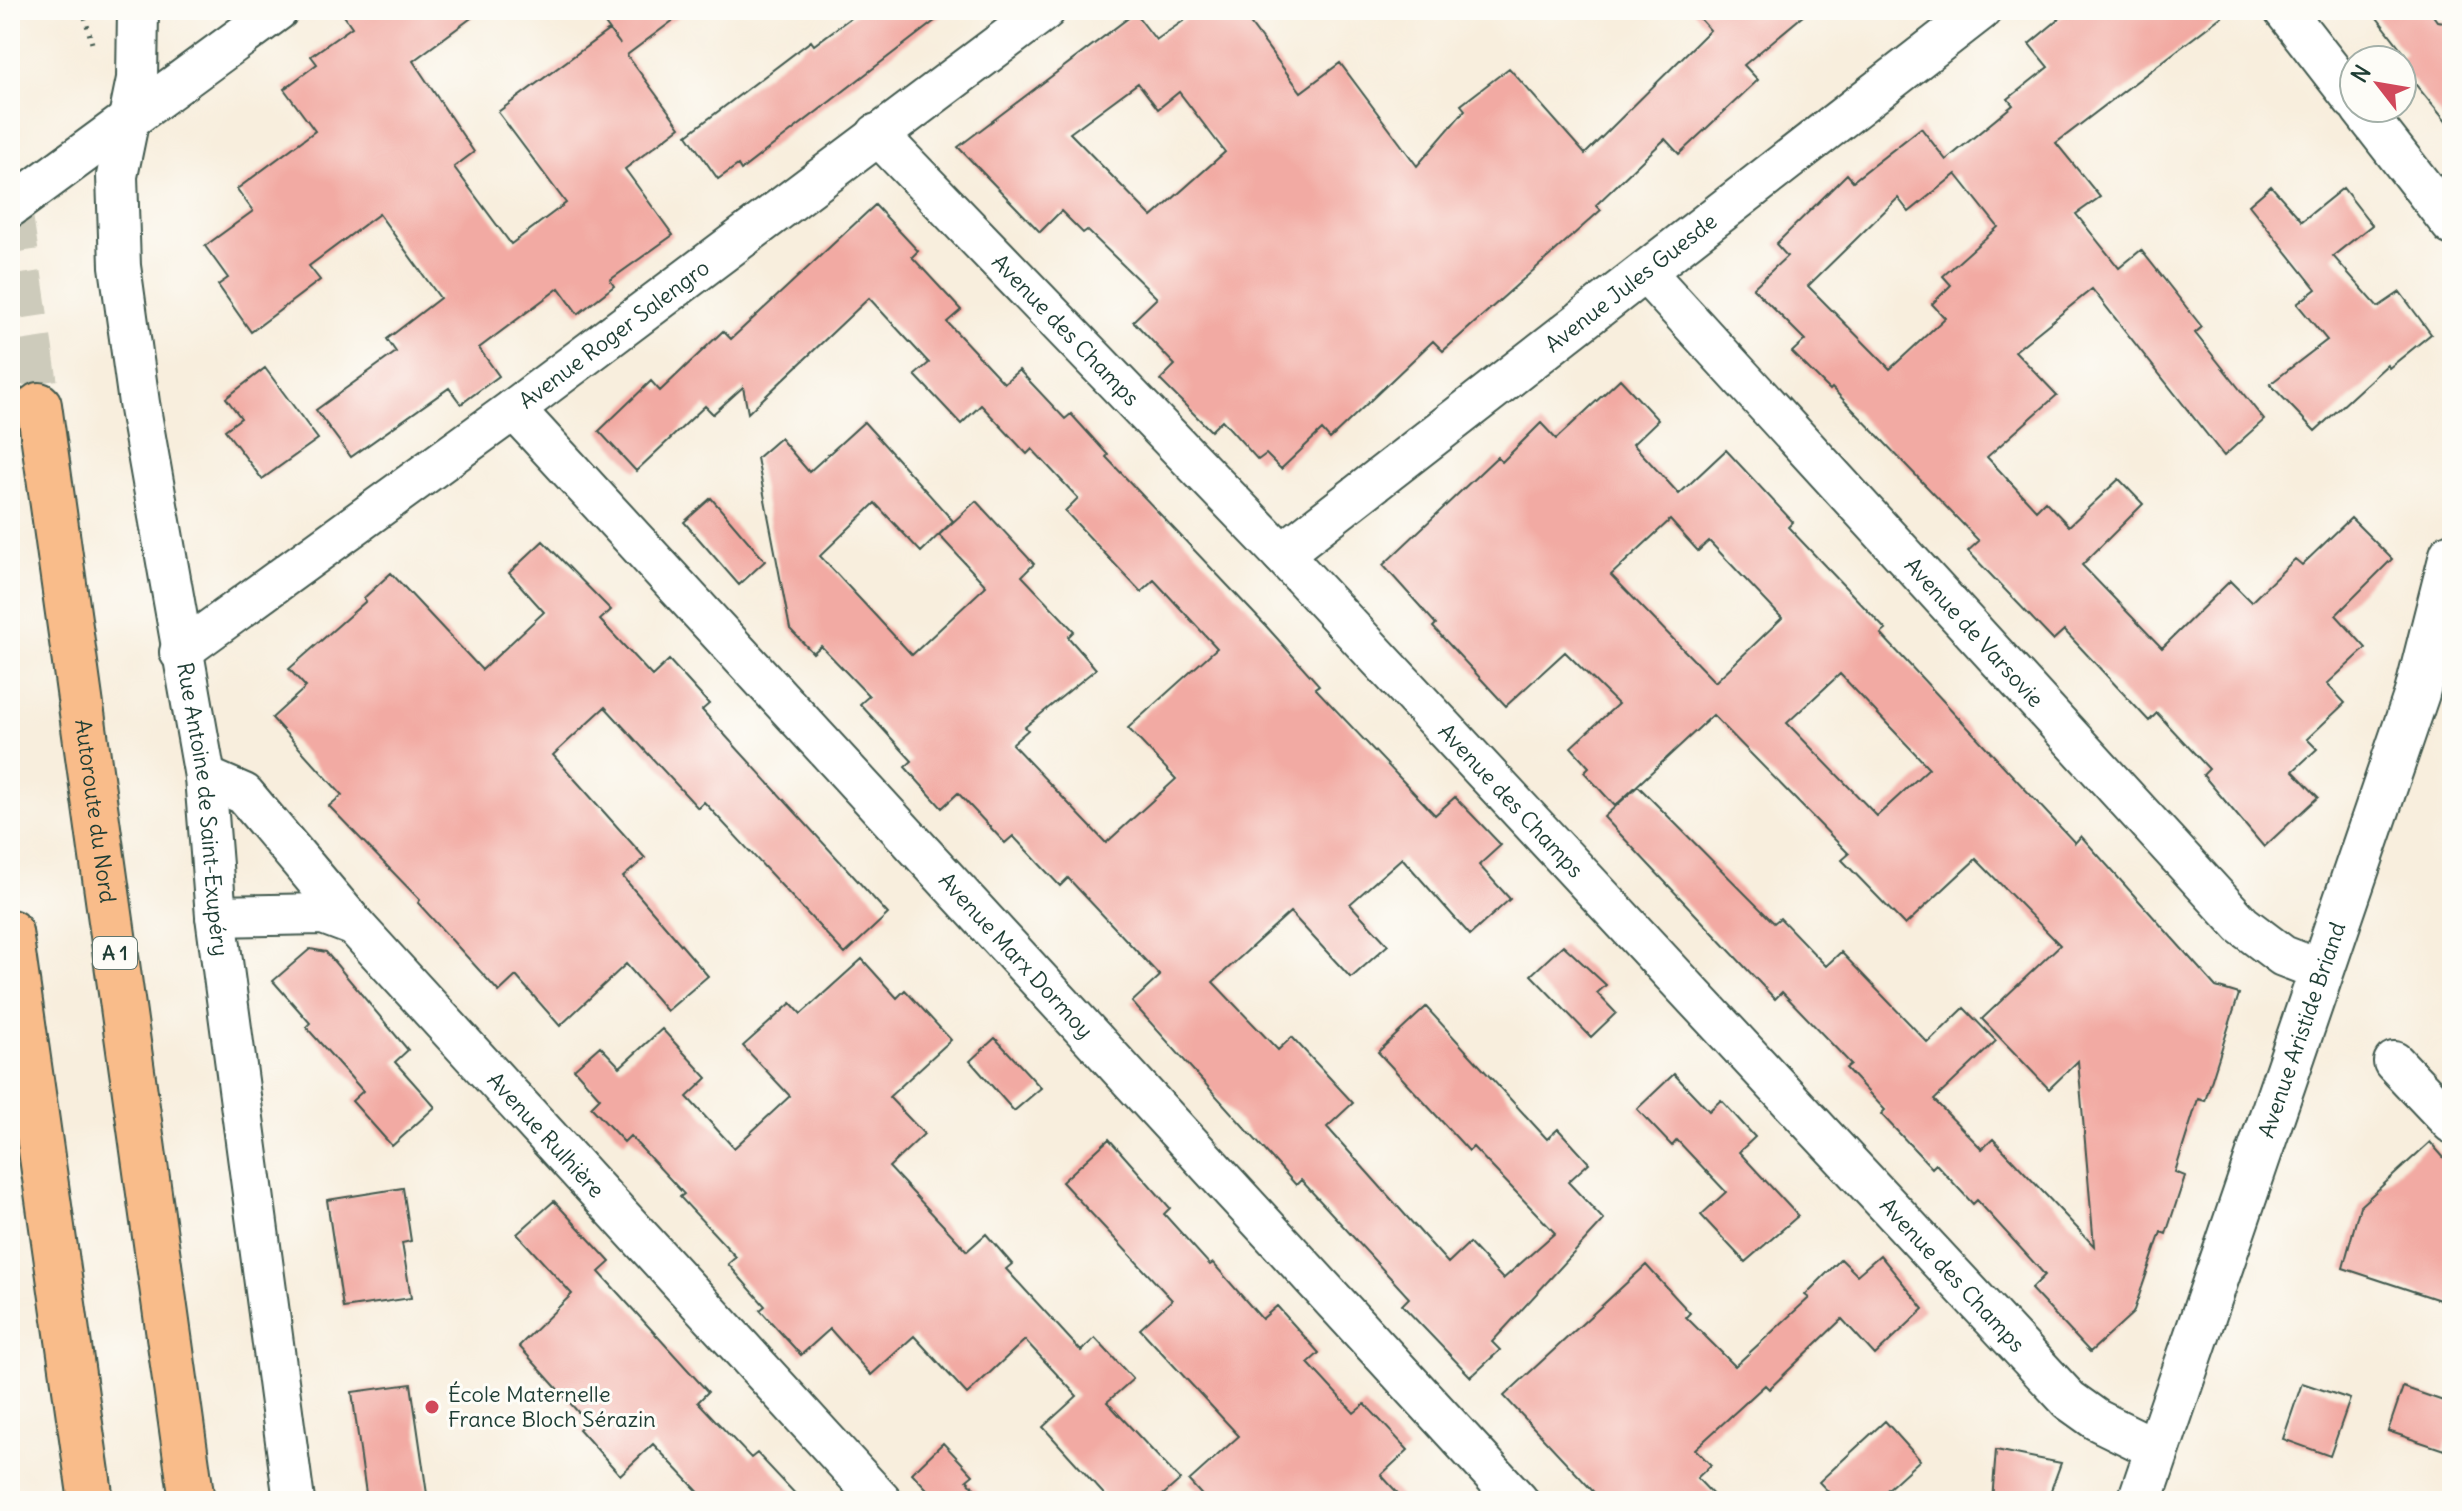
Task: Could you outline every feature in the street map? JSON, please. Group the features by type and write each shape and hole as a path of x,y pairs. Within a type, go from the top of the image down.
{"highway":[{"name":"Autoroute du Nord","path":"39,405 192,1501"},
{"path":"10,932 91,1501"}],"street":[{"name":"Rue Antoine de Saint-Exupéry","path":"138,10 137,79 117,176 120,266 127,333 180,652 205,777 216,916 294,1501"},
{"path":"10,207 278,10"},
{"name":"Avenue Roger Salengro","path":"180,652 514,409 1045,10"},
{"name":"Avenue Jules Guesde","path":"1282,554 1981,10"},
{"path":"2284,10 2338,79"},
{"path":"2373,124 2452,225"},
{"name":"Avenue des Champs","path":"877,134 1282,554 2069,1400 2097,1420 2158,1450"},
{"name":"Avenue de Varsovie","path":"1645,272 2242,925 2283,956 2322,971"},
{"name":"Avenue Marx Dormoy","path":"514,409 1518,1501"},
{"name":"Avenue Aristide Briand","path":"2140,1501 2417,693 2452,555"},
{"name":"Avenue Rulhière","path":"205,777 244,794 355,926 881,1501"},
{"path":"216,916 323,914 355,926"},
{"path":"2394,1062 2452,1123"}],"building":[{"path":"340,10 482,10 413,61 474,152 454,167 511,244 566,203 498,112 609,30 620,44 595,10 687,10 627,55 680,127 625,169 673,235 610,280 614,286 578,314 559,288 479,348 499,376 461,404 449,388 351,457 316,410 396,352 387,339 440,298 379,214 309,266 320,280 251,332 218,285 228,278 205,246 253,211 237,189 315,131 284,89 317,64 311,56 352,27"},
{"path":"861,10 949,10 741,170 738,165 718,179 687,135 811,41 814,45"},
{"path":"1199,10 1240,10 1301,92 1340,63 1417,166 1465,110 1461,105 1509,68 1585,154 1710,30 1692,10 1810,10 1744,65 1758,80 1679,154 1665,139 1596,205 1601,210 1443,351 1433,341 1330,439 1322,430 1281,469 1266,454 1258,460 1222,420 1211,431 1160,380 1175,365 1133,321 1157,298 1087,230 1083,233 1061,211 1040,232 958,147 1135,13 1156,40","holes":["1138,83 1158,109 1179,92 1225,152 1152,217 1070,133"]},
{"path":"2070,10 2230,10 2056,143 2100,197 2076,214 2119,268 2141,250 2202,327 2195,333 2264,420 2224,456 2092,289 2015,351 2057,395 1987,457 2036,510 2045,501 2069,526 2119,479 2143,504 2082,565 2162,648 2230,581 2251,602 2295,559 2302,565 2351,518 2392,559 2336,615 2366,648 2327,684 2345,703 2307,739 2317,749 2293,771 2318,797 2264,847 2203,775 2209,769 2157,713 2149,721 2064,630 2053,640 1968,551 1979,541 1832,388 1830,390 1792,352 1805,340 1753,288 1787,256 1776,244 1847,174 1853,181 1921,128 1946,160 2013,105 2008,99 2048,67 2029,44","holes":["1956,174 1998,227 1943,276 1951,285 1932,304 1945,318 1890,369 1808,286 1898,198 1909,212"]},
{"path":"2371,10 2429,10 2437,21 2452,23 2452,129 2418,88 2418,44 2397,44"},
{"path":"2271,186 2302,221 2343,188 2372,225 2333,256 2378,307 2400,292 2431,334 2389,368 2387,365 2315,431 2270,384 2327,340 2297,304 2316,289 2249,205"},
{"path":"875,205 918,251 912,257 961,310 947,322 1004,383 1019,370 1065,419 1071,414 1108,455 1106,457 1319,685 1315,688 1435,815 1455,797 1501,845 1479,865 1510,899 1470,935 1402,858 1350,904 1388,945 1351,978 1290,912 1213,982 1278,1050 1292,1037 1353,1103 1327,1127 1448,1263 1469,1243 1503,1279 1555,1233 1473,1147 1469,1151 1378,1052 1426,1007 1547,1139 1558,1129 1589,1163 1568,1182 1604,1220 1492,1342 1500,1350 1471,1377 1402,1305 1409,1298 1301,1180 1296,1185 1132,1002 1160,976 1068,878 1060,886 1013,836 1005,843 958,793 942,808 905,767 912,761 860,704 869,696 821,646 813,653 790,629 757,458 780,438 809,472 864,422 953,521 921,552 875,503 820,556 912,655 986,586 939,535 976,501 1034,564 1022,576 1074,631 1068,637 1096,669 1025,727 1028,730 1012,744 1106,843 1176,779 1128,728 1217,648 1154,580 1141,592 1065,511 1078,498 1032,449 1027,454 981,405 961,424 915,375 929,363 869,298 748,413 743,387 713,414 705,406 636,471 599,431 651,381 660,391 723,331 731,339"},
{"path":"265,368 318,439 262,479 225,430 241,418 226,398"},
{"path":"1620,379 1658,420 1633,444 1679,494 1726,450 1793,522 1788,527 1886,630 1881,634 2075,843 2081,836 2216,987 2239,994 2205,1101 2198,1099 2175,1172 2185,1176 2166,1234 2161,1232 2133,1313 2090,1352 2031,1289 2045,1275 1977,1200 1973,1204 1936,1164 1932,1168 1881,1114 1885,1110 1846,1068 1851,1064 1782,992 1775,999 1604,817 1638,786 1774,923 1780,918 1826,966 1841,952 1928,1043 1964,1008 1996,1041 1934,1100 1982,1149 1993,1139 2094,1246 2078,1061 2049,1089 1982,1019 2060,945 1976,859 1905,925 1842,860 1849,854 1713,715 1615,806 1584,772 1589,767 1571,747 1618,704 1565,652 1506,706 1433,627 1436,624 1383,565 1497,457 1502,462 1541,423 1556,439","holes":["1670,520 1698,551 1709,541 1782,618 1715,682 1611,575","1840,674 1929,768 1877,816 1787,723"]},
{"path":"711,498 765,561 739,585 684,522"},
{"path":"543,541 611,610 600,620 652,676 669,660 709,704 702,710 888,914 845,954 704,802 698,808 605,707 553,755 645,858 623,877 708,976 667,1011 626,964 560,1026 516,976 499,992 418,903 420,900 329,806 342,795 272,718 306,687 289,669 366,601 364,598 391,573 482,670 544,612 509,573"},
{"path":"1563,945 1606,985 1597,993 1616,1013 1591,1037 1531,975"},
{"path":"310,949 326,952 408,1050 395,1062 435,1107 392,1146 352,1101 363,1091 306,1027 310,1023 273,981"},
{"path":"862,959 897,998 905,990 951,1040 889,1097 924,1134 889,1167 967,1251 986,1234 1012,1264 1006,1269 1081,1351 1095,1338 1133,1379 1107,1402 1180,1480 1156,1501 1110,1501 1043,1427 1077,1396 1025,1340 967,1394 914,1336 871,1375 830,1329 801,1355 760,1310 765,1306 728,1264 736,1257 680,1197 684,1194 630,1136 624,1142 591,1107 600,1098 574,1069 600,1046 620,1067 662,1029 707,1078 687,1097 734,1148 790,1096 743,1046 791,1003 801,1014"},
{"path":"995,1038 1041,1088 1014,1111 970,1061"},
{"path":"1674,1074 1709,1111 1721,1100 1755,1137 1739,1152 1798,1216 1745,1262 1701,1215 1726,1192 1677,1140 1672,1146 1637,1109"},
{"path":"1109,1139 1170,1208 1164,1214 1210,1265 1213,1263 1262,1319 1277,1306 1319,1353 1308,1363 1354,1413 1365,1404 1408,1450 1381,1475 1405,1501 1207,1501 1189,1481 1239,1436 1140,1329 1172,1300 1062,1182"},
{"path":"2430,1142 2452,1167 2452,1304 2343,1268 2360,1206"},
{"path":"403,1188 411,1241 402,1243 411,1298 343,1308 327,1200"},
{"path":"554,1201 610,1262 599,1272 708,1392 698,1402 751,1458 757,1453 802,1501 707,1501 653,1444 620,1475 579,1429 587,1422 519,1346 572,1294 517,1234"},
{"path":"1880,1255 1924,1309 1875,1355 1842,1319 1769,1389 1765,1385 1695,1449 1711,1465 1697,1478 1719,1501 1602,1501 1504,1396 1646,1265 1690,1313 1686,1317 1735,1366 1809,1298 1805,1295 1841,1259 1857,1275"},
{"path":"2302,1383 2350,1399 2330,1456 2283,1439"},
{"path":"411,1384 428,1501 367,1501 352,1392"},
{"path":"2403,1387 2452,1404 2452,1428 2444,1450 2388,1431"},
{"path":"1885,1421 1920,1460 1875,1501 1837,1501 1819,1482"},
{"path":"943,1443 973,1475 967,1480 986,1501 938,1501 912,1473"},
{"path":"1996,1450 2061,1463 2047,1501 1992,1501"}],"tunnel":[{"path":"10,209 39,405"}],"place":[{"name":"École Maternelle France Bloch Sérazin","path":"432,1407"}]}
